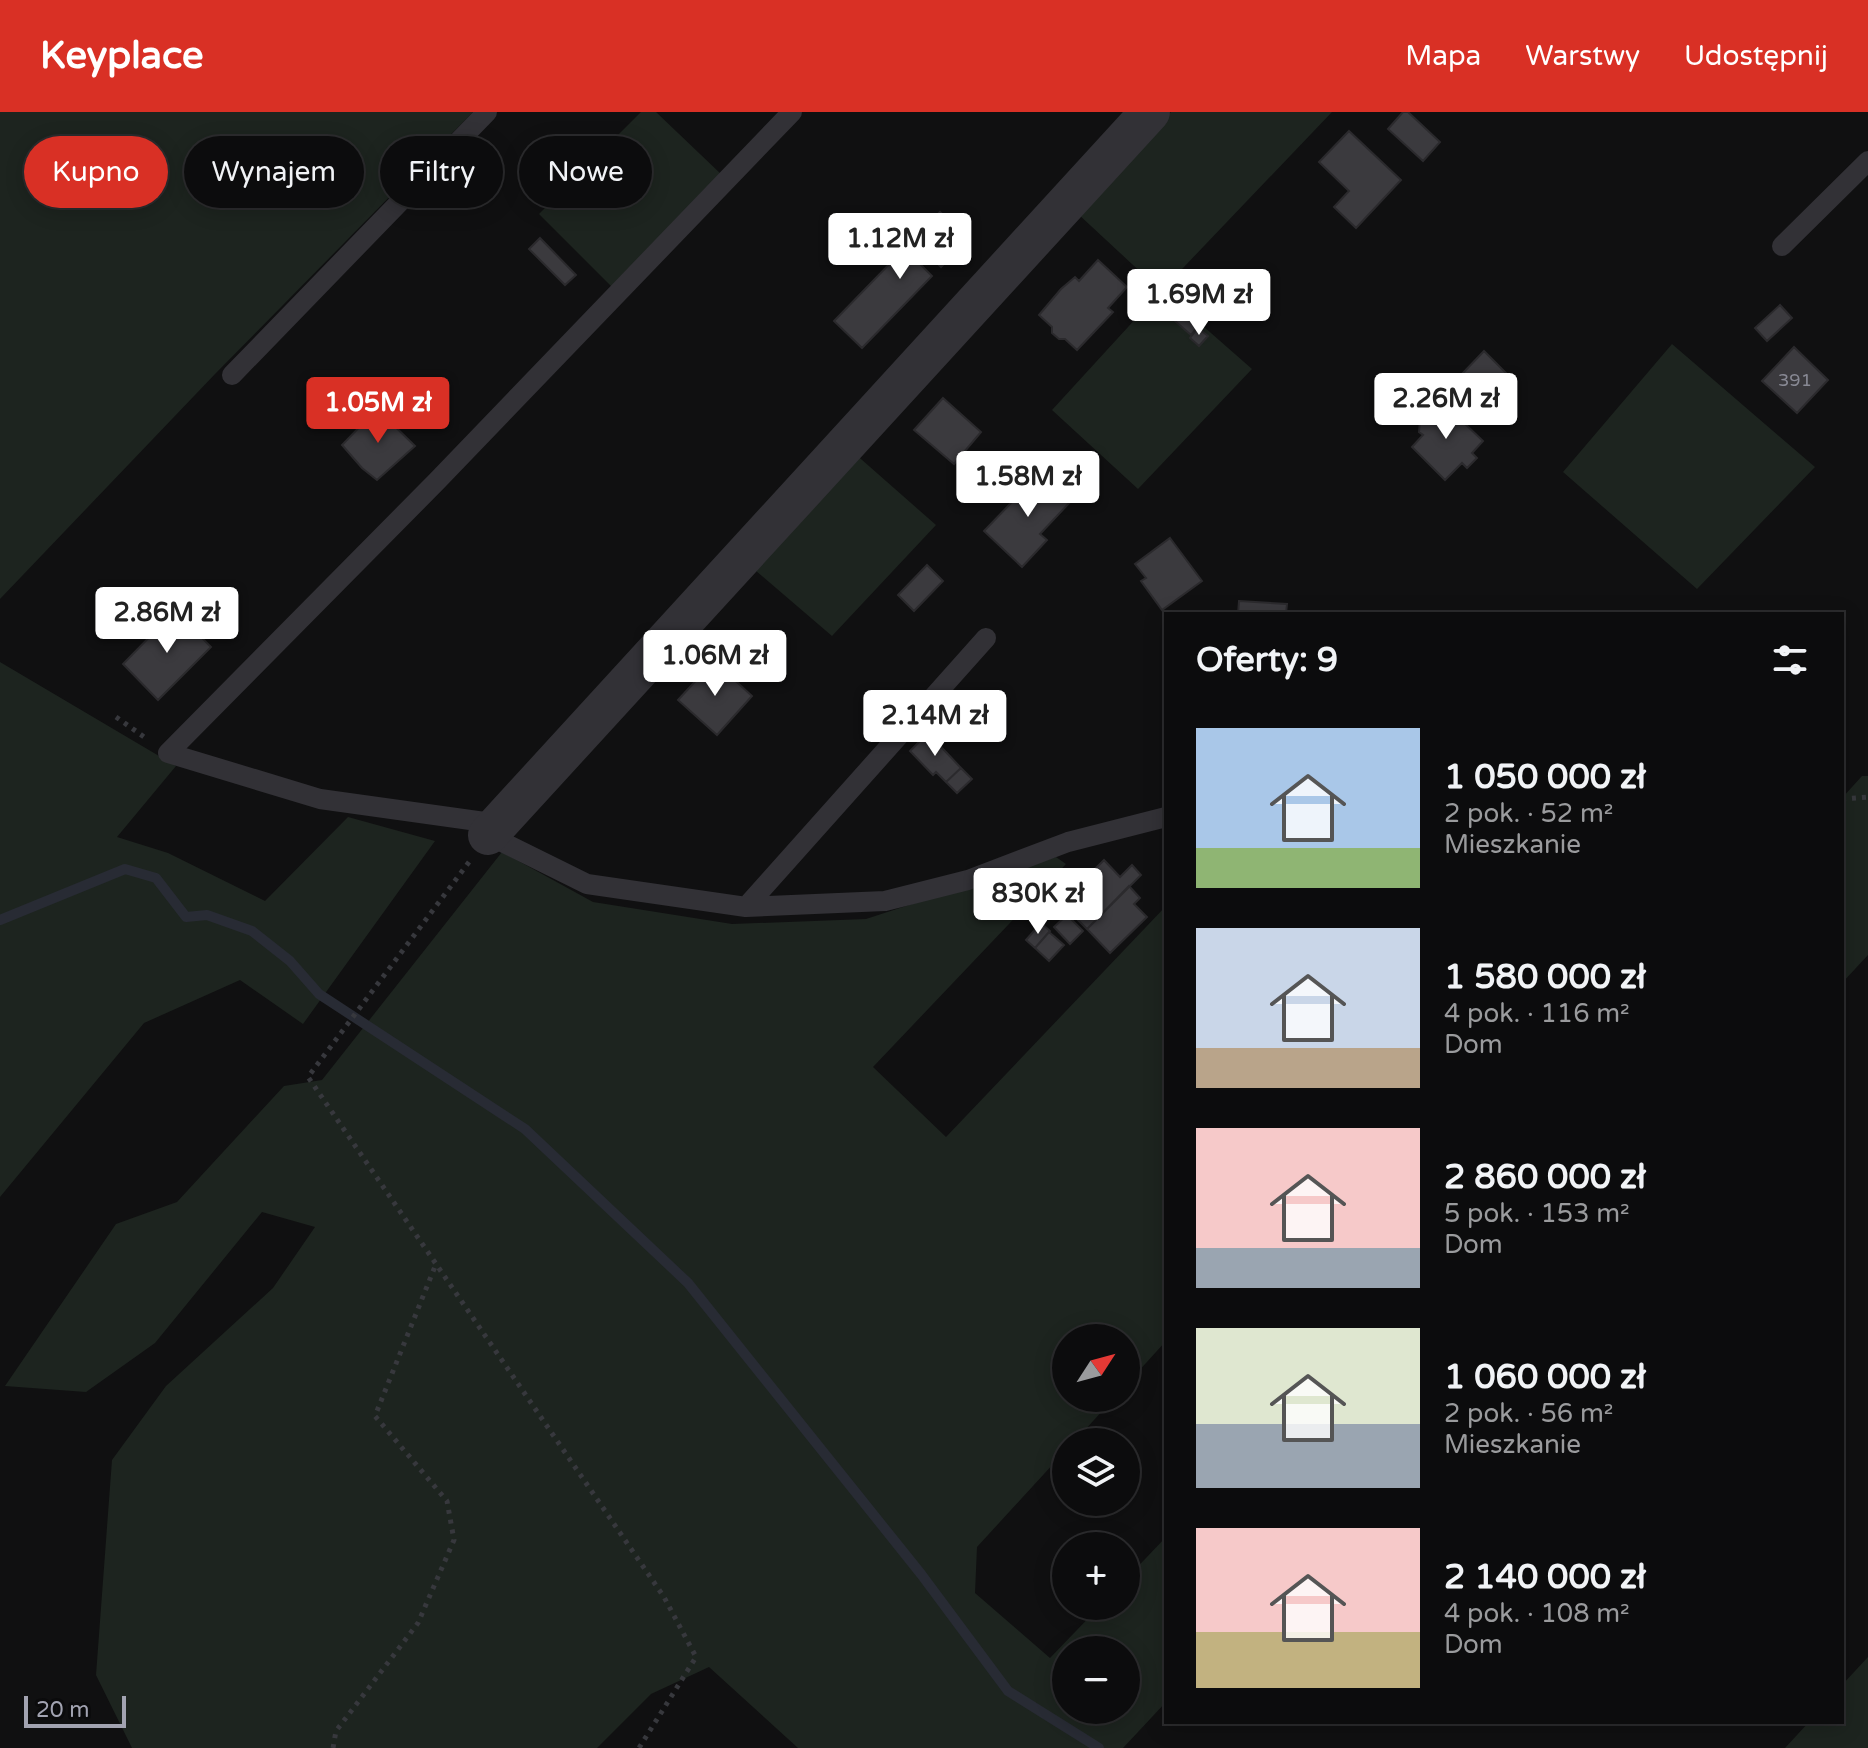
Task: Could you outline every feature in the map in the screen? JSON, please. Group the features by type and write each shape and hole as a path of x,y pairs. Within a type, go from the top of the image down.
{"street":[{"path":"494,830 1150,112"}],"lane":[{"path":"232,375 487,112"},
{"path":"792,112 437,481 168,753 320,799 494,830 587,884 746,907 885,901 968,880 1068,842 1164,818"},
{"path":"1782,246 1868,161"},
{"path":"746,907 986,638"}],"path":[{"path":"116,717 168,753"},
{"path":"1844,799 1868,797"},
{"path":"494,830 308,1077 664,1597 696,1657 639,1748"},
{"path":"333,1748 336,1731 418,1623 454,1540 447,1501 375,1416 436,1264"}],"shaded area":[{"path":"0,112 473,112 449,136 380,136 380,206 0,599"},
{"path":"641,112 656,112 722,175 613,288 539,214 545,208 652,208 652,136 617,136"},
{"path":"1171,112 1332,112 1162,290 1252,369 1138,489 1052,410 1161,291 1077,213"},
{"path":"1672,344 1815,467 1697,589 1563,472"},
{"path":"853,452 936,525 832,636 749,565"},
{"path":"0,662 176,766 117,837 168,853 265,901 348,817 435,841 303,1024 240,980 144,1023 0,1197"},
{"path":"1862,776 1868,776 1868,955 1844,981 1844,796"},
{"path":"502,852 593,902 732,924 866,919 1056,857 1066,864 873,1067 946,1137 1164,908 1164,1343 1140,1370 1140,1324 1052,1324 1052,1412 1101,1412 1087,1428 1052,1428 1052,1465 977,1547 975,1593 1050,1658 1052,1656 1052,1724 1140,1724 1140,1636 1071,1636 1087,1620 1140,1620 1140,1564 1164,1539 1164,1704 1123,1748 798,1748 709,1667 651,1694 597,1748 132,1748 96,1675 112,1460 166,1386 273,1288 315,1227 262,1212 155,1343 86,1392 5,1386 116,1224 177,1202 284,1086 322,1080"},
{"path":"1868,1657 1868,1748 1785,1748 1807,1724 1844,1724 1844,1683"}],"building":[{"path":"1403,112 1408,112 1440,142 1423,161 1388,129"},
{"path":"1349,131 1401,180 1356,228 1334,207 1349,191 1319,162"},
{"path":"940,212 968,239 941,267 928,254 919,263 932,276 862,348 834,321"},
{"path":"540,238 576,275 565,285 529,249"},
{"path":"1098,260 1127,287 1108,308 1113,312 1077,350 1052,333 1052,327 1039,315 1061,289 1075,277 1079,281"},
{"path":"1780,305 1792,318 1767,341 1755,328"},
{"path":"1183,312 1198,326 1191,335 1175,321"},
{"path":"1198,328 1208,336 1199,346 1190,338"},
{"path":"1794,347 1828,380 1797,413 1762,381"},
{"path":"1484,351 1514,381 1489,406 1460,376"},
{"path":"943,398 981,432 954,464 914,430"},
{"path":"1439,399 1483,441 1472,453 1477,458 1467,468 1462,463 1445,480 1412,447 1423,435 1419,432 1420,420"},
{"path":"377,409 415,446 377,480 342,445"},
{"path":"1041,472 1072,500 1040,534 1047,540 1022,567 984,531"},
{"path":"1170,538 1202,581 1162,610 1141,581 1146,578 1135,564"},
{"path":"927,565 943,581 914,611 898,595"},
{"path":"1239,601 1287,604 1286,612 1238,612"},
{"path":"175,611 211,647 158,700 123,664"},
{"path":"714,661 752,696 717,735 678,700"},
{"path":"928,733 961,768 946,782 936,772 933,775 910,751"},
{"path":"961,768 972,779 957,793 946,782"},
{"path":"1104,860 1120,877 1132,865 1141,875 1087,929 1067,909 1099,878 1092,872"},
{"path":"1129,886 1140,898 1134,904 1147,917 1110,953 1087,929"},
{"path":"1067,915 1083,931 1070,944 1054,927"},
{"path":"1041,923 1050,931 1035,948 1026,940"},
{"path":"1049,932 1064,945 1049,961 1035,948"}],"waterway":[{"path":"0,920 125,869 156,878 186,917 207,915 252,931 290,961 319,994 525,1129 688,1283 921,1574 1008,1691 1099,1748"}]}
